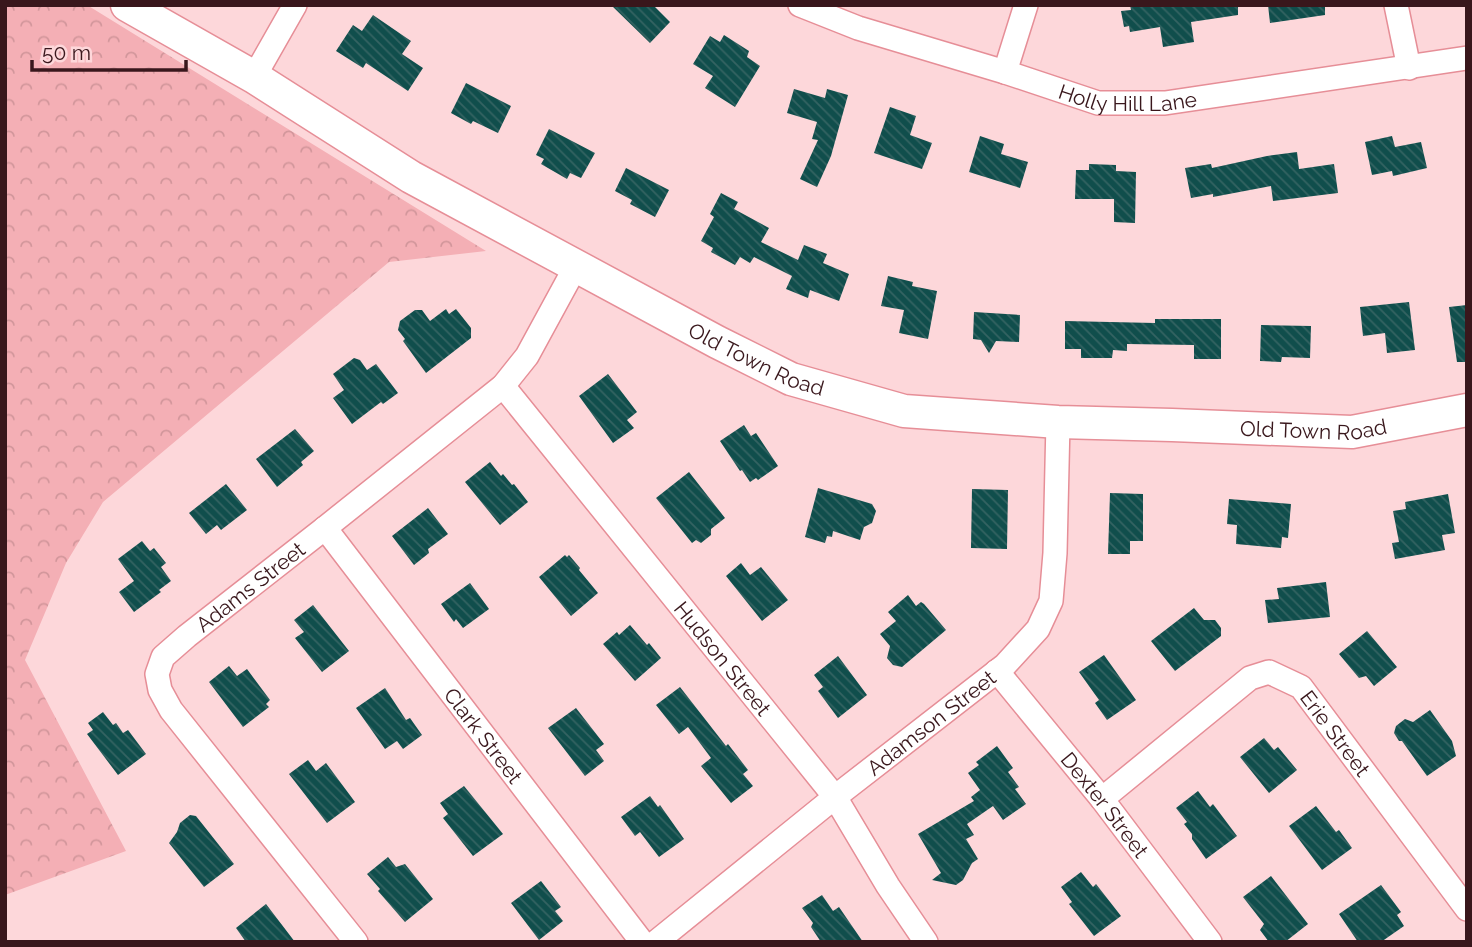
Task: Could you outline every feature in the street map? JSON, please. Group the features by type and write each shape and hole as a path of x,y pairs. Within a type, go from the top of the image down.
{"main road":[{"name":"Old Town Road","path":"127,5 254,77 411,177 791,379 904,411 1058,422 1352,432 1467,410"}],"street":[{"path":"254,77 295,5"},
{"name":"Holly Hill Lane","path":"800,5 858,28 1098,103 1165,103 1467,58"},
{"path":"1005,72 1026,5"},
{"path":"1396,5 1409,68"},
{"name":"Adams Street","path":"356,942 171,710 160,690 158,674 163,657 503,386 527,356 576,266"},
{"name":"Hudson Street","path":"503,386 835,797 888,886 926,942"},
{"name":"Adamson Street","path":"656,942 835,797 1005,665 1038,629 1051,601 1055,553 1058,422"},
{"name":"Clark Street","path":"325,528 642,942"},
{"name":"Dexter Street","path":"997,671 1101,799 1210,942"},
{"name":"Erie Street","path":"1101,799 1250,678 1269,672 1301,687 1467,909"}],"green space":[{"path":"5,5 87,5 486,251 389,262 103,502 66,563 25,660 126,851 5,895"}],"building":[{"path":"611,5 653,5 670,22 650,43"},
{"path":"1130,5 1238,5 1238,15 1191,22 1194,42 1163,47 1160,27 1130,32 1129,26 1124,27 1121,11 1131,10"},
{"path":"1268,5 1325,5 1325,15 1270,23"},
{"path":"373,15 411,41 402,54 423,68 408,91 366,63 363,68 336,51 353,25 362,31"},
{"path":"724,35 749,51 747,57 760,66 735,107 705,88 713,76 693,64 710,36 720,42"},
{"path":"466,83 511,106 498,133 473,121 471,124 451,113"},
{"path":"794,89 825,98 827,89 848,95 831,156 817,187 800,179 818,140 812,139 817,122 787,113"},
{"path":"890,107 916,116 910,135 932,143 922,169 874,153"},
{"path":"549,129 595,153 581,178 570,173 567,179 541,164 544,159 536,155"},
{"path":"980,136 1004,144 1001,154 1028,162 1020,188 969,172"},
{"path":"1392,136 1395,147 1421,142 1427,168 1393,176 1392,171 1372,175 1365,142"},
{"path":"1297,152 1299,169 1334,164 1338,193 1273,201 1271,186 1213,197 1213,194 1191,198 1185,168 1211,164 1212,168"},
{"path":"1089,164 1116,165 1116,171 1136,172 1135,223 1114,222 1114,199 1075,199 1076,170 1089,170"},
{"path":"626,168 669,190 655,217 630,204 632,200 615,191"},
{"path":"721,193 738,202 734,209 769,228 761,242 798,260 804,245 827,254 823,263 849,274 839,301 810,290 808,298 786,289 792,276 754,257 750,263 740,257 735,265 711,252 713,248 701,241 714,217 710,214"},
{"path":"888,276 913,282 912,286 937,291 928,339 899,333 904,310 881,306"},
{"path":"1409,302 1415,350 1387,353 1385,333 1363,336 1360,307"},
{"path":"1467,305 1467,362 1457,362 1449,307"},
{"path":"446,309 449,314 456,309 471,328 471,338 426,373 403,341 405,339 398,330 400,321 415,310 422,310 430,321"},
{"path":"974,312 1020,315 1019,342 996,341 989,353 981,340 973,339"},
{"path":"1155,319 1221,319 1221,359 1194,359 1194,345 1127,344 1127,351 1113,350 1112,358 1081,358 1081,349 1065,349 1065,321 1155,323"},
{"path":"1261,325 1311,326 1310,358 1282,357 1281,362 1260,361"},
{"path":"354,358 360,360 367,370 376,364 398,393 352,424 333,398 344,390 333,374"},
{"path":"608,374 637,412 627,420 634,428 613,443 579,396"},
{"path":"744,425 751,436 756,433 778,466 758,480 756,478 750,482 720,441"},
{"path":"295,429 314,451 301,462 303,465 277,487 256,459"},
{"path":"490,462 501,476 503,474 514,484 528,502 500,525 465,482"},
{"path":"689,472 725,518 711,529 711,535 701,543 696,540 692,543 656,498"},
{"path":"226,484 247,510 221,530 217,525 206,534 189,513"},
{"path":"818,488 872,504 876,511 872,523 864,527 860,540 833,531 832,537 827,536 825,543 805,537"},
{"path":"972,489 1008,490 1007,549 971,548"},
{"path":"1110,493 1143,494 1143,541 1130,541 1130,554 1108,554"},
{"path":"1448,494 1455,533 1442,535 1445,550 1395,559 1392,543 1399,542 1393,511 1406,509 1405,502"},
{"path":"1229,499 1291,504 1288,538 1282,537 1281,548 1236,544 1237,525 1227,524"},
{"path":"428,508 448,534 428,549 429,553 414,565 392,536"},
{"path":"142,541 150,551 154,548 166,563 161,567 171,581 134,612 119,592 134,581 118,559"},
{"path":"565,555 569,555 598,593 571,616 539,577"},
{"path":"741,563 750,575 761,567 788,600 762,621 726,576"},
{"path":"1326,582 1330,617 1268,623 1265,600 1279,599 1277,588"},
{"path":"470,583 489,609 463,628 456,619 454,622 441,604"},
{"path":"908,595 916,606 921,602 924,604 946,630 902,667 893,665 887,658 890,646 880,634 896,621 888,612"},
{"path":"313,605 349,651 322,672 295,638 304,632 294,620"},
{"path":"1194,608 1204,620 1215,620 1221,628 1221,636 1175,671 1151,641"},
{"path":"630,625 661,658 635,681 603,644"},
{"path":"1367,631 1397,667 1374,686 1366,676 1359,678 1339,654"},
{"path":"1104,655 1136,700 1107,720 1095,703 1099,700 1079,672"},
{"path":"838,656 867,695 838,718 818,691 823,687 814,675"},
{"path":"229,666 237,676 247,669 270,700 266,704 269,707 243,727 209,682"},
{"path":"680,687 748,770 743,774 753,786 731,803 701,766 711,758 688,727 679,734 656,705"},
{"path":"385,688 406,720 410,718 422,735 403,749 397,741 385,749 356,708"},
{"path":"576,708 604,744 596,750 604,761 585,776 548,728"},
{"path":"1430,710 1452,741 1456,756 1427,776 1394,733 1396,726 1405,719 1413,722"},
{"path":"103,712 123,733 128,730 146,754 118,775 87,734 93,730 88,723"},
{"path":"1264,738 1274,750 1278,747 1297,770 1269,793 1240,757"},
{"path":"997,746 1013,768 1008,772 1019,787 1015,789 1026,804 1003,820 993,806 967,824 974,835 966,839 978,859 972,863 963,880 956,885 932,880 941,873 918,834 974,801 971,797 980,790 968,773 979,765 976,762"},
{"path":"308,760 316,771 326,763 355,802 327,823 289,774"},
{"path":"464,786 503,834 473,856 443,818 448,814 440,803"},
{"path":"1198,791 1210,807 1213,804 1237,836 1206,859 1184,824 1187,822 1176,808"},
{"path":"650,796 658,807 660,805 684,839 659,857 640,832 635,836 621,817"},
{"path":"1316,806 1352,848 1322,870 1289,826"},
{"path":"190,815 196,816 234,864 204,887 169,843 180,823"},
{"path":"388,857 396,867 405,864 433,899 405,922 367,874"},
{"path":"1081,872 1093,887 1096,884 1121,916 1094,936 1069,904 1072,902 1061,887"},
{"path":"1271,876 1308,924 1285,942 1269,942 1260,930 1264,924 1243,897"},
{"path":"541,881 561,907 555,911 563,921 539,940 511,903"},
{"path":"1381,885 1401,912 1397,915 1404,926 1381,942 1358,942 1339,914"},
{"path":"822,895 833,911 839,907 863,942 821,942 811,927 813,923 802,908"},
{"path":"266,904 295,942 246,942 236,928"}]}
